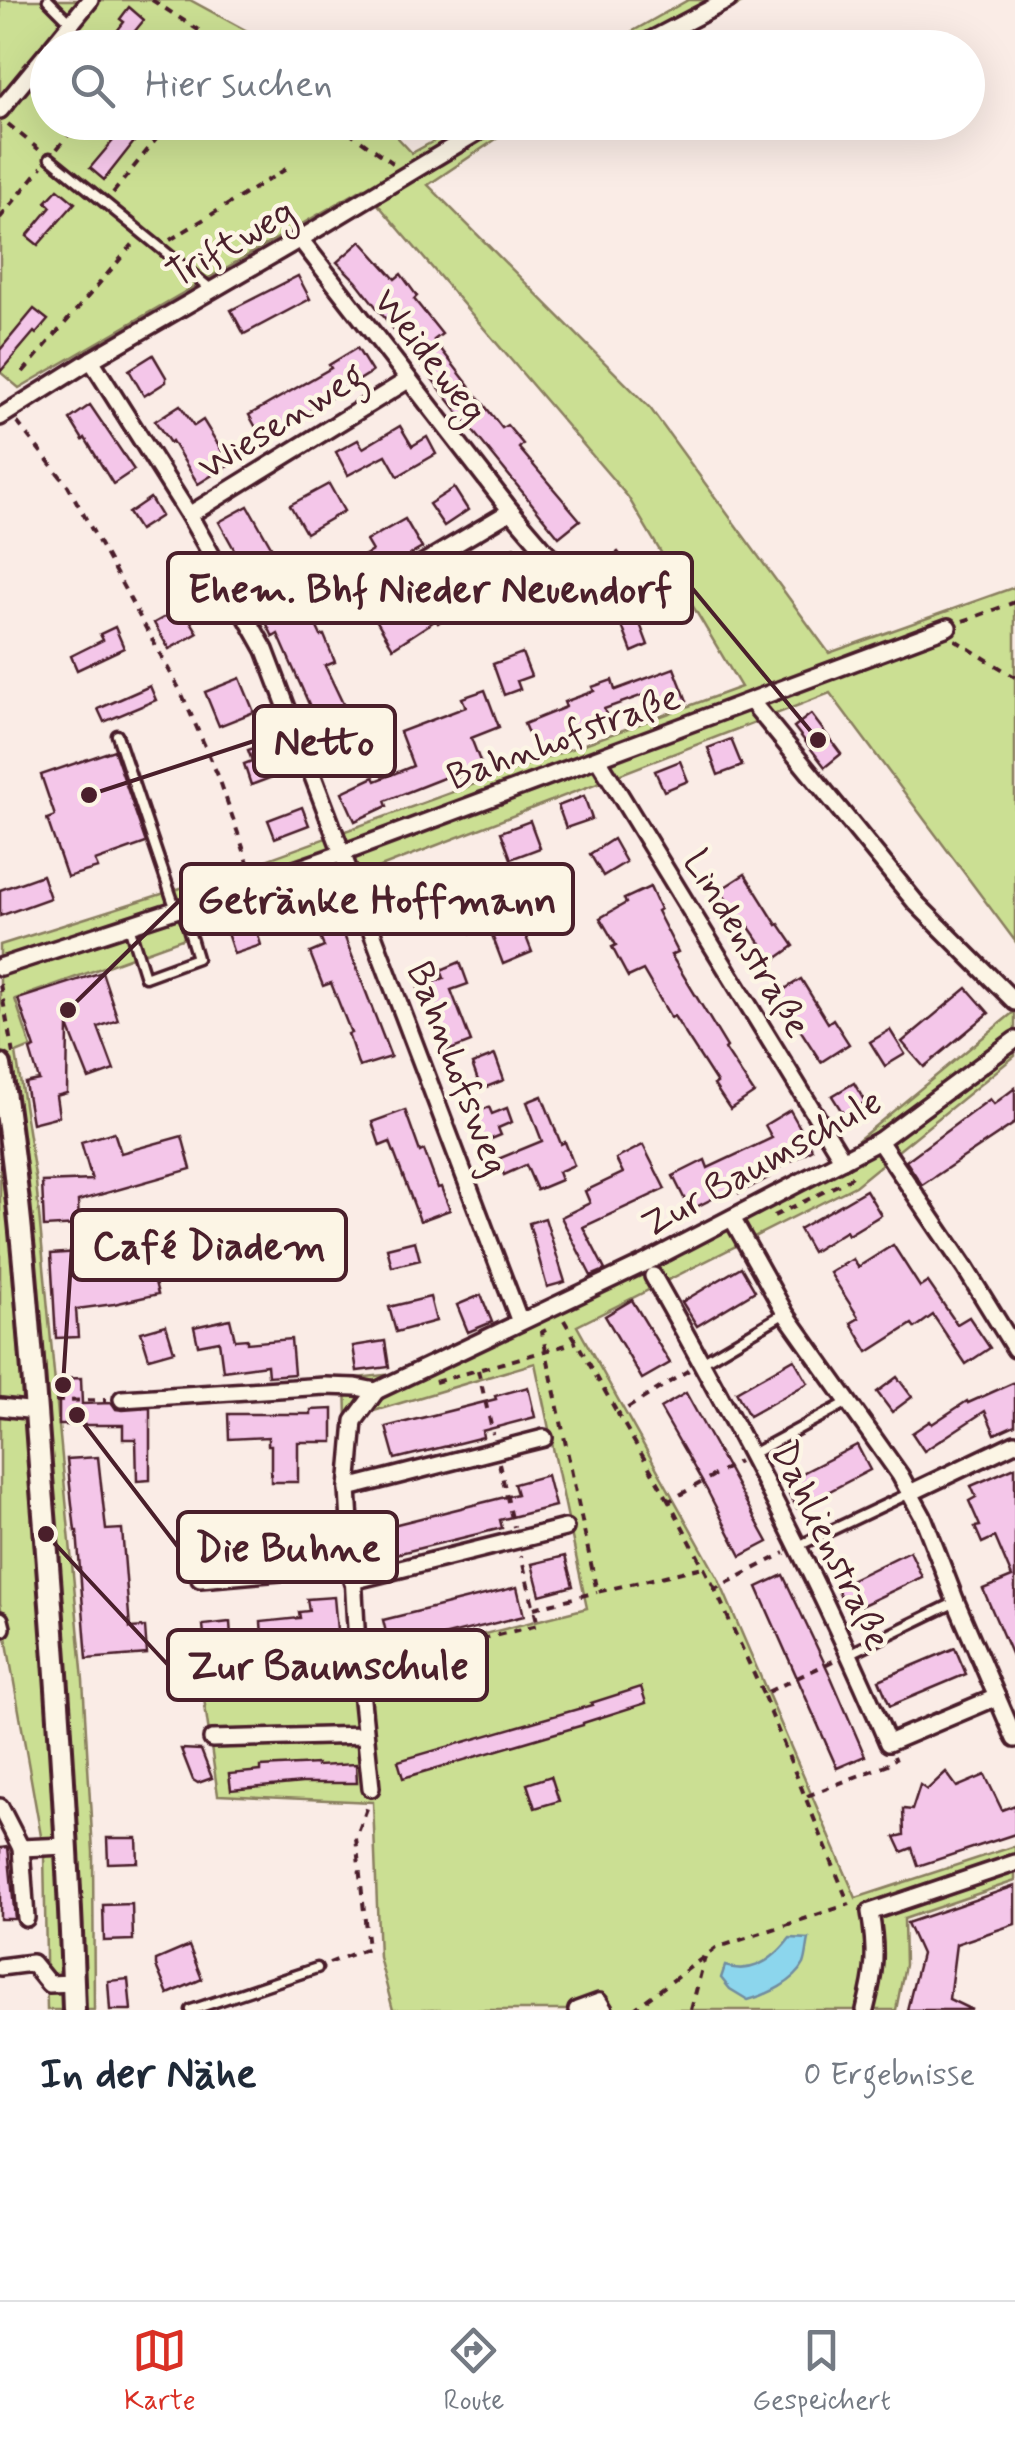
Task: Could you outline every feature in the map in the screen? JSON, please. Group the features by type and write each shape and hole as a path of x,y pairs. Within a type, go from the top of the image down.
{"main road":[{"path":"0,1065 16,1169 36,1406 74,2010"}],"street":[{"path":"67,30 90,0"},
{"path":"670,30 728,0"},
{"path":"0,110 30,74"},
{"name":"Triftweg","path":"4,414 465,140"},
{"name":"Weideweg","path":"300,239 554,561"},
{"name":"Bahnhofsweg","path":"91,360 189,516 265,650 520,1322"},
{"name":"Wiesenweg","path":"189,516 408,380"},
{"path":"341,612 511,511"},
{"name":"Bahnhofstraße","path":"0,967 343,853 944,628"},
{"path":"751,701 916,903 1015,1002"},
{"name":"Lindenstraße","path":"598,759 843,1160"},
{"name":"Zur Baumschule","path":"376,1391 645,1263 879,1141 1015,1040"},
{"path":"879,1141 966,1268 1015,1350"},
{"name":"Dahlienstraße","path":"732,1218 785,1314 924,1517 1015,1740"},
{"name":"Dahlienstraße","path":"653,1276 752,1454 851,1653 888,1743"},
{"path":"122,1400 325,1386 356,1386 376,1391 354,1421 348,1488 351,1574 371,1788"},
{"path":"0,1407 36,1406"},
{"path":"348,1488 544,1438"},
{"path":"910,1493 1015,1443"},
{"path":"200,1579 351,1574 565,1528"},
{"path":"888,1743 997,1697"},
{"path":"212,1739 365,1735"},
{"path":"0,1807 21,1848 26,1918"},
{"path":"21,1848 66,1846"},
{"path":"865,2010 876,1944 870,1912 1015,1863"},
{"path":"0,1967 32,1963 49,1984 73,1983"},
{"path":"577,2010 599,2002 604,2010"}],"lane":[{"path":"48,0 72,24"},
{"path":"50,158 212,290"},
{"path":"117,735 197,958 144,977 129,926"},
{"path":"702,1362 785,1314"},
{"path":"752,1454 848,1402"},
{"path":"798,1546 910,1493"},
{"path":"851,1653 956,1602"},
{"path":"192,2010 317,1968"}],"path":[{"path":"152,0 198,30"},
{"path":"0,118 50,158"},
{"path":"0,218 64,140"},
{"path":"105,204 156,140"},
{"path":"361,140 409,174"},
{"path":"159,247 286,170"},
{"path":"23,372 142,233"},
{"path":"4,414 68,486 181,692 219,778 255,884"},
{"path":"944,628 1015,602"},
{"path":"944,628 1015,677"},
{"path":"776,1215 859,1171"},
{"path":"597,1592 542,1332 564,1320 669,1500 715,1589 763,1694 849,1904"},
{"path":"423,1386 576,1342"},
{"path":"618,1414 702,1362"},
{"path":"358,1662 397,1660 538,1624 478,1370"},
{"path":"36,1406 122,1400"},
{"path":"669,1500 752,1454"},
{"path":"715,1589 798,1546"},
{"path":"534,1608 703,1567"},
{"path":"763,1694 851,1653"},
{"path":"805,1797 896,1761 888,1743"},
{"path":"317,1968 368,1948 356,1838 371,1788"},
{"path":"633,2010 716,1948 849,1904 870,1912"},
{"path":"691,2010 705,1956"}],"green space":[{"path":"0,0 190,0 245,30 30,30 30,140 400,140 412,153 436,140 495,140 428,185 650,408 829,653 1015,587 1015,941 830,693 360,875 15,999 31,1047 16,1053 36,1182 83,1680 93,1852 94,2010 47,2010 44,1853 0,1603 0,945 241,869 741,687 628,497 364,188 19,388 0,372"},
{"path":"688,0 748,0 691,30 635,30"},
{"path":"1015,1011 1015,1056 855,1186 577,1326 718,1578 856,1898 1015,1846 1015,1881 904,1919 905,1965 896,2010 393,2010 379,1957 373,1802 218,1795 201,1678 362,1665 587,1608 535,1363 347,1419 346,1379 394,1374 829,1164"}],"water":[{"path":"790,1938 809,1939 806,1958 800,1971 780,1987 748,2000 721,1978 725,1966 753,1967"}],"building":[{"path":"129,7 144,20 136,30 118,30 124,22 120,19"},
{"path":"114,140 135,140 104,180 90,168"},
{"path":"58,189 75,203 38,245 27,236 51,207 46,202"},
{"path":"361,241 395,279 401,274 417,296 414,299 442,334 434,340 502,428 507,425 523,444 519,448 580,520 559,537 337,262"},
{"path":"298,276 310,299 244,334 231,310"},
{"path":"34,309 48,320 0,372 0,350"},
{"path":"357,348 372,372 263,440 249,415 331,368 329,365"},
{"path":"153,355 166,382 144,396 129,370"},
{"path":"90,405 134,470 113,484 70,419"},
{"path":"180,405 194,426 203,420 230,464 198,484 155,421"},
{"path":"400,426 412,446 427,437 436,454 398,476 386,455 348,475 336,452 358,440 363,448"},
{"path":"329,484 344,511 306,533 290,505"},
{"path":"454,488 468,510 444,526 429,504"},
{"path":"150,498 161,516 139,530 128,513"},
{"path":"248,506 290,580 257,598 219,522"},
{"path":"405,519 422,548 335,602 322,580 372,551 366,541"},
{"path":"514,547 529,569 505,586 489,564"},
{"path":"618,552 639,580 627,589 648,645 632,652 612,600 597,612 569,575 592,557 599,566"},
{"path":"449,577 467,602 393,648 375,618 405,599 409,606"},
{"path":"305,602 335,662 325,666 345,708 341,710 352,751 325,758 320,737 323,736 278,634 273,637 265,620"},
{"path":"172,613 176,621 187,615 198,633 169,649 154,623"},
{"path":"115,627 124,648 77,670 71,656 103,640 100,634"},
{"path":"522,653 531,676 517,681 520,689 504,695 493,664"},
{"path":"674,668 687,701 672,707 669,697 647,705 643,695 604,709 608,719 535,750 524,724 566,707 564,702 594,691 592,687 612,680 615,690"},
{"path":"240,678 254,712 219,726 205,692"},
{"path":"150,686 156,700 104,722 98,709"},
{"path":"485,690 499,727 471,738 483,769 458,779 456,773 385,801 387,806 355,821 342,792 374,777 376,781 413,766 400,732 466,707 462,698"},
{"path":"811,714 841,754 825,767 794,727"},
{"path":"731,739 742,766 718,775 708,748"},
{"path":"272,742 283,773 251,785 244,764 252,761 248,750"},
{"path":"114,750 146,843 95,861 98,868 67,877 47,819 55,816 41,775"},
{"path":"680,761 688,781 664,791 655,771"},
{"path":"584,796 592,819 566,828 558,806"},
{"path":"302,807 309,825 275,838 268,820"},
{"path":"530,821 540,848 511,859 501,832"},
{"path":"613,839 626,862 603,876 590,854"},
{"path":"745,874 794,946 773,961 720,890"},
{"path":"42,875 50,898 0,916 0,890"},
{"path":"501,885 532,952 503,964 489,927 471,934 459,903"},
{"path":"650,887 660,909 657,911 678,952 671,955 754,1093 730,1109 643,970 628,977 600,918 626,903 624,899"},
{"path":"329,896 391,1057 359,1067 348,1034 351,1033 331,983 323,986 310,953 324,947 307,905"},
{"path":"253,919 261,945 234,954 225,927"},
{"path":"460,962 468,984 451,990 471,1042 445,1052 418,988 444,978 441,970"},
{"path":"102,972 118,1020 98,1027 114,1070 89,1079 68,1026 67,1093 56,1096 59,1116 32,1123 25,1083 39,1080 30,1050 35,1048 18,999"},
{"path":"801,979 828,1023 833,1019 849,1044 821,1062 777,994"},
{"path":"967,988 989,1013 924,1067 902,1042"},
{"path":"890,1030 905,1054 885,1066 870,1042"},
{"path":"495,1055 504,1080 481,1089 472,1064"},
{"path":"854,1083 865,1102 844,1115 832,1096"},
{"path":"1015,1088 1015,1123 922,1185 906,1161 990,1099 994,1104"},
{"path":"542,1096 574,1165 558,1172 561,1180 537,1190 526,1165 504,1175 498,1159 542,1141 527,1102"},
{"path":"489,1107 492,1114 507,1108 512,1122 498,1128 501,1135 484,1142 473,1114"},
{"path":"405,1110 420,1152 424,1150 450,1210 420,1221 390,1142 380,1146 372,1122"},
{"path":"790,1110 812,1149 739,1193 736,1187 690,1210 673,1176 705,1160 708,1168 772,1138 765,1125"},
{"path":"114,1132 121,1153 182,1136 191,1169 78,1201 79,1225 44,1227 42,1182 92,1180 81,1142"},
{"path":"643,1145 665,1189 583,1227 605,1270 591,1276 561,1217 590,1203 585,1191 623,1173 616,1159"},
{"path":"866,1190 881,1215 812,1252 799,1229"},
{"path":"545,1218 565,1282 547,1287 529,1223"},
{"path":"124,1225 126,1263 185,1247 190,1263 153,1274 158,1294 76,1309 78,1337 56,1338 51,1254 92,1251 91,1227"},
{"path":"415,1241 420,1260 392,1267 387,1248"},
{"path":"893,1245 920,1287 928,1282 957,1324 969,1317 990,1348 966,1364 933,1315 868,1352 851,1323 859,1318 830,1273 853,1259 858,1267"},
{"path":"741,1267 755,1291 697,1326 682,1302"},
{"path":"481,1295 492,1322 468,1332 457,1305"},
{"path":"430,1297 436,1321 396,1332 389,1307"},
{"path":"632,1300 670,1363 642,1379 605,1316"},
{"path":"230,1319 235,1340 247,1339 247,1343 291,1339 294,1374 268,1376 267,1365 223,1371 219,1341 198,1345 194,1327"},
{"path":"166,1325 174,1351 149,1358 141,1332"},
{"path":"385,1341 389,1367 357,1371 353,1346"},
{"path":"794,1359 808,1383 749,1416 736,1392"},
{"path":"897,1377 912,1397 892,1412 877,1392"},
{"path":"81,1378 82,1404 112,1403 123,1410 150,1408 150,1480 137,1481 136,1439 123,1439 123,1425 59,1425 59,1379"},
{"path":"1015,1382 1015,1425 995,1434 985,1411 924,1451 912,1433 967,1401"},
{"path":"528,1387 535,1417 482,1431 483,1437 395,1459 386,1427"},
{"path":"686,1393 768,1542 741,1556 660,1408"},
{"path":"333,1409 333,1442 298,1442 298,1482 271,1482 268,1437 229,1439 228,1414 311,1414 311,1410"},
{"path":"857,1445 870,1470 797,1508 783,1483"},
{"path":"98,1457 106,1530 122,1529 130,1628 145,1627 147,1654 87,1659 67,1459"},
{"path":"1015,1467 1015,1663 983,1589 1012,1577 995,1537 982,1543 975,1527 980,1526 969,1501 976,1497 971,1486"},
{"path":"547,1475 555,1506 500,1520 502,1528 384,1557 377,1529 517,1494 514,1484"},
{"path":"910,1551 922,1577 848,1612 836,1587"},
{"path":"565,1556 573,1586 540,1595 532,1564"},
{"path":"783,1575 865,1756 837,1768 757,1587"},
{"path":"517,1587 524,1616 390,1649 383,1620"},
{"path":"334,1597 338,1641 263,1648 261,1622 300,1618 299,1612 309,1611 307,1599"},
{"path":"230,1622 232,1652 206,1654 203,1625"},
{"path":"955,1648 966,1674 890,1706 879,1680"},
{"path":"641,1687 646,1703 403,1778 398,1761"},
{"path":"181,1749 201,1750 212,1778 198,1783 193,1780"},
{"path":"356,1764 357,1783 302,1783 231,1790 229,1774 261,1771 261,1767"},
{"path":"946,1772 957,1787 985,1775 1002,1810 1015,1805 1015,1834 918,1866 912,1848 902,1852 895,1837 904,1835 903,1809 912,1810 920,1785 927,1790"},
{"path":"551,1776 559,1801 535,1808 527,1784"},
{"path":"107,1838 137,1838 138,1862 108,1863"},
{"path":"8,1847 15,1919 0,1919 0,1848"},
{"path":"1015,1886 1015,1924 956,1944 949,1999 972,2010 907,2010 921,1954 907,1923"},
{"path":"132,1904 133,1940 104,1941 103,1905"},
{"path":"189,1946 202,1979 168,1994 156,1960"},
{"path":"128,1979 131,2010 110,2010 108,1981"}],"place":[{"name":"Ehem. Bhf Nieder Neuendorf","path":"818,740"},
{"name":"Netto","path":"89,795"},
{"name":"Getränke Hoffmann","path":"68,1010"},
{"name":"Café Diadem","path":"63,1385"},
{"name":"Die Buhne","path":"77,1415"},
{"name":"Zur Baumschule","path":"46,1534"}]}
